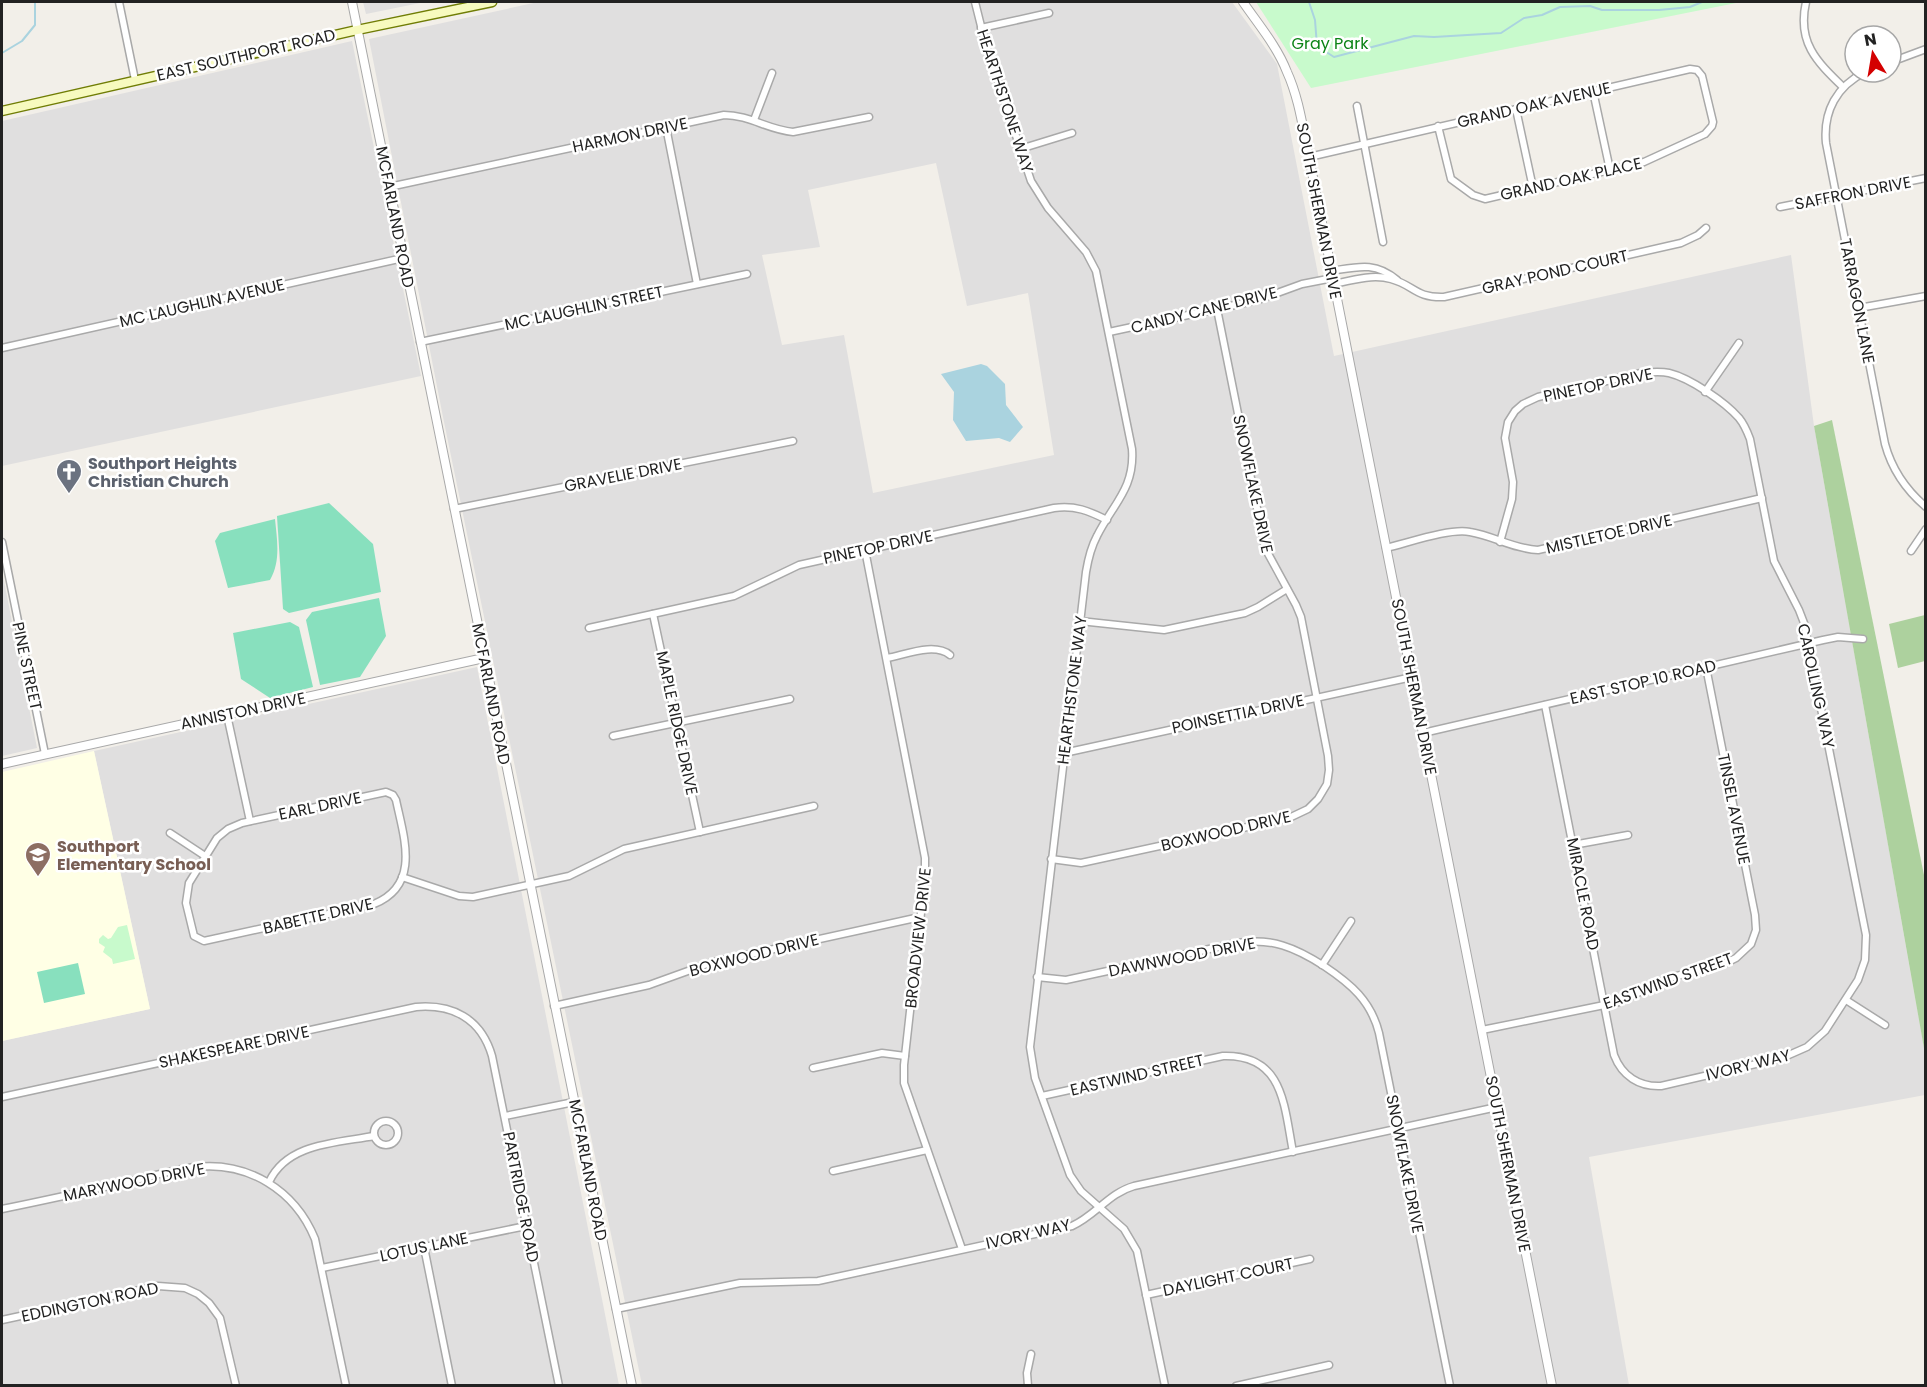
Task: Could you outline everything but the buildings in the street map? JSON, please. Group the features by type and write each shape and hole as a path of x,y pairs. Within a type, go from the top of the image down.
{"main road":[{"name":"EAST SOUTHPORT ROAD","path":"2,111 357,30 492,2"}],"street":[{"path":"119,2 135,80"},
{"name":"MCFARLAND ROAD","path":"352,2 632,1386"},
{"name":"HEARTHSTONE WAY","path":"975,2 981,28 1031,181 1040,196 1094,264 1133,457 1128,484 1097,536 1089,555 1030,1047 1032,1068 1070,1175 1081,1191 1124,1229 1135,1245 1165,1386"},
{"name":"SOUTH SHERMAN DRIVE","path":"1243,2 1277,51 1288,73 1309,157 1552,1386"},
{"path":"1806,2 1803,23 1809,47 1817,61 1843,87 1847,84"},
{"path":"981,28 1049,13"},
{"path":"1903,58 1926,49"},
{"name":"GRAND OAK AVENUE","path":"1309,157 1694,69 1703,79 1713,122 1710,130"},
{"path":"754,120 772,73"},
{"name":"TARRAGON LANE","path":"1843,87 1830,108 1825,129 1858,308 1890,458 1903,483 1926,507"},
{"path":"1593,91 1610,170"},
{"path":"1357,106 1383,242"},
{"path":"1516,109 1533,188"},
{"name":"HARMON DRIVE","path":"389,187 724,115 741,116 783,130 797,132 869,117"},
{"name":"GRAND OAK PLACE","path":"1438,126 1449,176 1462,189 1485,199 1650,160 1710,130"},
{"path":"666,127 697,284"},
{"path":"1020,149 1072,133"},
{"name":"SAFFRON DRIVE","path":"1780,207 1926,178"},
{"name":"GRAY POND COURT","path":"1333,278 1390,279 1424,296 1446,297 1681,243 1698,236 1706,228"},
{"name":"MC LAUGHLIN AVENUE","path":"2,348 403,258"},
{"name":"GRAY POND COURT","path":"1333,278 1376,267 1402,284"},
{"name":"MC LAUGHLIN STREET","path":"420,342 747,273"},
{"name":"CANDY CANE DRIVE","path":"1109,332 1258,300 1309,282 1333,278"},
{"path":"1858,308 1926,296"},
{"name":"SNOWFLAKE DRIVE","path":"1217,309 1264,544 1269,558 1301,617 1329,762 1323,794"},
{"path":"1706,392 1739,343"},
{"name":"PINETOP DRIVE","path":"1500,542 1512,502 1513,489 1505,434 1510,419 1522,404 1538,397 1648,372 1669,373 1683,377 1706,392"},
{"name":"CAROLLING WAY","path":"1706,392 1734,413 1744,426 1750,442 1775,564 1799,610 1808,643 1866,935 1862,970 1846,1000"},
{"name":"GRAVELIE DRIVE","path":"454,509 793,441"},
{"name":"MISTLETOE DRIVE","path":"1386,548 1461,531 1477,533 1525,549 1538,550 1762,498"},
{"name":"PINETOP DRIVE","path":"589,628 738,595 799,565 1058,508 1082,509 1107,520"},
{"path":"1911,551 1926,529"},
{"name":"PINE STREET","path":"2,542 45,754"},
{"name":"BROADVIEW DRIVE","path":"866,550 924,848 926,871 903,1072 906,1090 962,1249"},
{"path":"1080,621 1164,630 1245,613 1287,589"},
{"name":"MAPLE RIDGE DRIVE","path":"653,614 700,832"},
{"name":"EAST STOP 10 ROAD","path":"1423,733 1808,643 1838,637 1863,639"},
{"path":"887,658 936,648 950,655"},
{"name":"ANNISTON DRIVE","path":"2,764 484,658"},
{"name":"TINSEL AVENUE","path":"1706,667 1756,918 1754,936 1746,949"},
{"name":"POINSETTIA DRIVE","path":"1064,753 1412,677"},
{"path":"613,736 790,699"},
{"name":"MIRACLE ROAD","path":"1545,705 1616,1060 1630,1078"},
{"path":"227,715 250,821"},
{"name":"EARL DRIVE","path":"198,940 193,933 186,897 191,880 222,833 250,821 386,792 391,793 396,800 406,847 406,864 402,877"},
{"name":"BOXWOOD DRIVE","path":"1051,859 1081,863 1289,818 1308,809 1323,794"},
{"path":"402,877 459,896 470,897 569,876 624,849 814,807"},
{"path":"170,833 206,856"},
{"path":"1573,845 1628,835"},
{"name":"BABETTE DRIVE","path":"198,940 204,941 374,904 390,896 402,877"},
{"path":"1047,893 1056,892"},
{"name":"BOXWOOD DRIVE","path":"554,1006 650,985 710,963 920,917"},
{"path":"1322,965 1351,921"},
{"name":"DAWNWOOD DRIVE","path":"1037,977 1066,980 1252,940 1288,946 1322,965"},
{"name":"EASTWIND STREET","path":"1482,1030 1623,1001 1683,973 1726,963 1746,949"},
{"name":"SNOWFLAKE DRIVE","path":"1322,965 1356,990 1372,1013 1379,1033 1449,1386"},
{"path":"1846,1000 1885,1025"},
{"name":"IVORY WAY","path":"1630,1078 1643,1085 1661,1086 1789,1056 1807,1047 1818,1038 1846,1000"},
{"name":"SHAKESPEARE DRIVE","path":"2,1097 416,1007 440,1007 453,1010 465,1017"},
{"name":"PARTRIDGE ROAD","path":"465,1017 478,1028 490,1049 559,1386"},
{"path":"813,1068 882,1053 905,1056"},
{"name":"EASTWIND STREET","path":"1042,1096 1223,1056 1251,1060 1260,1065 1275,1080 1281,1094 1293,1152"},
{"path":"505,1116 574,1102"},
{"name":"IVORY WAY","path":"616,1310 740,1283 818,1281 1072,1226 1115,1194 1134,1186 1497,1107"},
{"path":"384,1120 393,1122 398,1130 397,1139 389,1145 380,1144 374,1136 375,1127 384,1120"},
{"path":"269,1182 282,1163 302,1150 374,1136"},
{"path":"833,1171 927,1150"},
{"name":"MARYWOOD DRIVE","path":"2,1209 201,1167 234,1169 269,1182 290,1199 306,1221 315,1239 346,1386"},
{"name":"LOTUS LANE","path":"322,1268 526,1226"},
{"path":"424,1247 452,1386"},
{"name":"DAYLIGHT COURT","path":"1146,1294 1310,1259"},
{"name":"EDDINGTON ROAD","path":"2,1320 155,1287 179,1287 198,1294 216,1311 224,1328 236,1386"},
{"path":"1028,1386 1027,1373 1030,1354"},
{"path":"1236,1386 1329,1365"}],"shaded area":[{"path":"363,2 425,2 366,14"},
{"path":"538,2 1232,2 1277,64 1334,356 1791,255 1814,426 1925,1054 1925,1095 1589,1157 1629,1385 642,1385 443,417 369,39","holes":["936,163 967,306 1028,293 1054,455 873,493 844,335 782,345 762,255 820,247 808,190"]},
{"path":"352,41 421,376 2,466 2,121"},
{"path":"2,571 37,748 2,756"},
{"path":"477,667 619,1385 2,1385 2,1041 150,1009 94,751"},
{"path":"94,751 150,1009 2,1041 2,772"}],"green space":[{"name":"Gray Park","path":"1256,2 1741,2 1311,88"},
{"path":"1832,420 1925,880 1925,1054 1814,426"},
{"path":"329,503 373,544 381,592 289,613 283,609 277,516"},
{"path":"275,519 277,558 270,580 228,588 215,541 220,533"},
{"path":"379,598 386,636 360,677 320,685 306,620 312,612"},
{"path":"1925,615 1925,661 1898,668 1889,624"},
{"path":"290,622 299,627 313,687 270,698 241,679 233,633"},
{"path":"127,925 135,959 113,964 112,959 103,952 105,947 99,943 99,939 103,935 108,939 111,938 118,927"},
{"path":"78,963 85,994 44,1003 37,972"}],"water":[{"path":"981,364 987,366 1005,384 1006,405 1023,427 1010,442 999,438 966,441 953,420 954,392 941,374"}],"waterway":[{"path":"2,53 22,41 35,25 35,2"},
{"path":"1309,2 1315,20 1317,46 1334,57 1414,36 1501,33 1524,18 1542,15 1560,7 1590,6 1602,10 1659,10 1690,7 1702,2"}],"place":[{"name":"Southport Heights Christian Church","path":"69,495"},
{"name":"Southport Elementary School","path":"38,878"}]}
